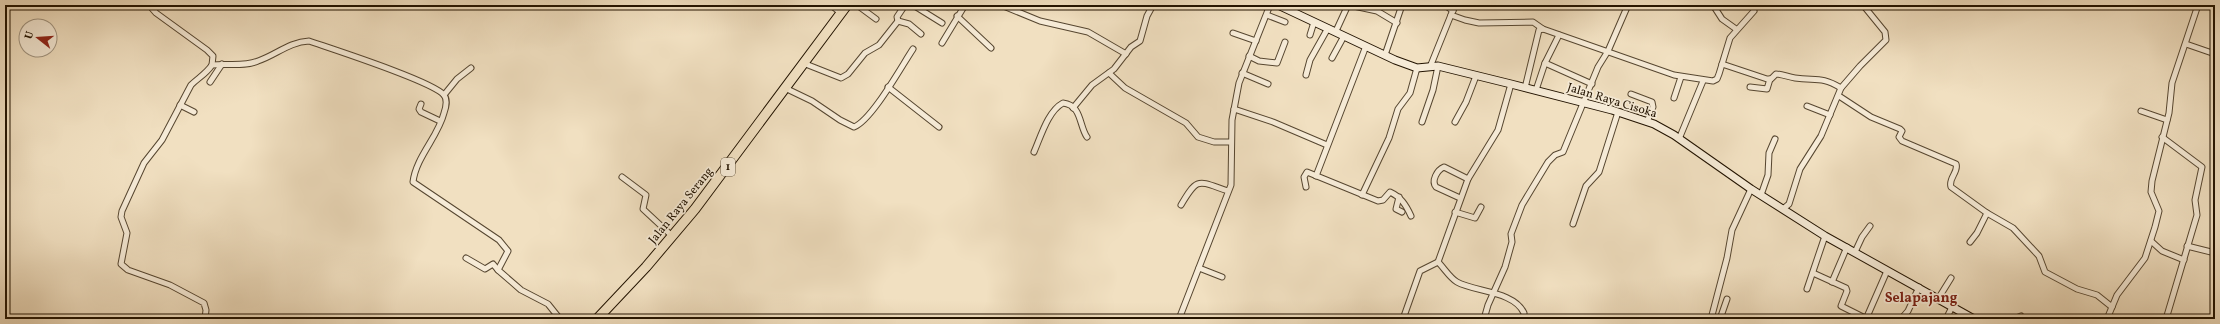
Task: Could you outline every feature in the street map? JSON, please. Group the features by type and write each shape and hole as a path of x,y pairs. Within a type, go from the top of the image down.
{"highway":[{"name":"Jalan Raya Serang","path":"597,319 672,236 736,156 844,9"}],"street":[{"path":"150,5 156,13 207,50 213,56 212,65 207,73 191,85 162,140 144,163 122,211 121,217 127,233 121,264 128,270 170,285 204,303 206,310 205,319"},
{"path":"831,5 844,9"},
{"path":"857,5 876,19"},
{"path":"803,63 838,78 844,77 865,53 879,45 898,21 897,17 905,5"},
{"path":"913,5 942,23"},
{"path":"942,44 957,16 965,5"},
{"path":"1000,5 1040,21 1088,32 1126,54"},
{"path":"1073,108 1099,78 1109,73 1142,38 1147,16 1153,5"},
{"path":"1178,319 1228,191 1231,180 1231,142 1234,109 1242,73 1270,5"},
{"name":"Jalan Raya Cisoka","path":"1278,5 1385,55 1417,68 1438,66 1618,112 1661,127 1751,189 1825,236 1974,319"},
{"path":"1336,32 1349,5 1377,11 1397,23"},
{"path":"1385,55 1402,5"},
{"path":"1445,5 1452,13 1479,23 1533,22 1543,30 1608,51 1623,58 1681,77 1703,81 1717,79 1730,38 1736,29 1754,11"},
{"path":"1430,67 1455,5"},
{"path":"1484,319 1488,305 1505,267 1512,242 1511,234 1522,205 1548,162 1555,155 1563,152 1628,5"},
{"path":"1712,5 1722,19 1736,29"},
{"path":"1783,209 1789,204 1800,168 1818,143 1842,88 1860,66 1886,40 1885,32 1863,5"},
{"path":"2109,318 2117,295 2145,258 2151,241 2159,211 2151,192 2151,187 2167,120 2172,83 2198,5"},
{"path":"1267,15 1286,22"},
{"path":"957,16 990,48"},
{"path":"898,21 909,24 920,34"},
{"path":"1310,35 1314,22"},
{"path":"1306,75 1310,60 1328,28"},
{"path":"1525,88 1532,62 1536,38 1539,30 1543,30"},
{"path":"1233,33 1256,41"},
{"path":"1536,90 1559,35"},
{"path":"1332,58 1344,36"},
{"path":"212,65 250,63 259,61 291,45 309,41 426,84 444,95 446,101 440,121 415,171 413,182 499,240 508,251 498,270"},
{"path":"1249,56 1259,61 1277,63 1285,42"},
{"path":"2186,44 2215,54"},
{"path":"1316,176 1366,46"},
{"path":"785,88 812,101 840,120 854,126 864,120 913,49"},
{"path":"1546,63 1592,84"},
{"path":"210,82 222,64"},
{"path":"1722,64 1770,79"},
{"path":"1422,122 1433,90 1438,66"},
{"path":"444,95 457,80 471,68"},
{"path":"1362,196 1388,142 1398,110 1410,93 1417,68"},
{"path":"1109,73 1125,88 1186,123 1198,137 1214,142 1231,142"},
{"path":"1242,73 1268,84"},
{"path":"1750,87 1768,89 1770,79 1776,74 1804,79 1818,78 1829,81 1842,88"},
{"path":"1455,122 1466,102 1476,76"},
{"path":"1674,98 1681,77"},
{"path":"1679,139 1703,81"},
{"path":"1403,319 1420,270 1438,262 1468,178 1498,130 1511,84"},
{"path":"888,87 939,127"},
{"path":"1631,94 1652,102 1652,107 1647,122"},
{"path":"1839,96 1871,117 1900,129 1902,131 1899,137 1902,141 1956,164 1957,168 1950,182 1951,187 1987,213 2018,232 2039,256 2045,272 2077,289 2096,295 2112,307"},
{"path":"1034,152 1054,110 1063,103 1073,108 1081,116 1081,127 1087,137"},
{"path":"421,104 419,109 421,112 440,121"},
{"path":"180,105 194,112"},
{"path":"1807,106 1830,115"},
{"path":"1234,109 1272,122 1327,145"},
{"path":"2142,111 2167,120"},
{"path":"1573,224 1586,186 1599,172 1618,112"},
{"path":"2162,137 2202,167 2195,200 2197,215 2166,319"},
{"path":"1761,195 1768,175 1769,153 1776,138"},
{"path":"1460,198 1436,187 1434,182 1438,170 1444,166 1468,178"},
{"path":"1306,187 1305,173 1378,201 1383,200 1390,192 1399,197 1407,207 1411,216"},
{"path":"622,177 646,195 643,209 672,236"},
{"path":"1181,205 1192,186 1196,183 1203,183 1228,191"},
{"path":"1711,319 1728,258 1732,230 1751,189"},
{"path":"1399,197 1396,209 1402,212"},
{"path":"1455,212 1474,218 1480,207"},
{"path":"1970,242 1987,213"},
{"path":"1855,252 1862,237 1870,226"},
{"path":"1807,288 1814,273 1825,236"},
{"path":"2151,241 2162,251 2184,260"},
{"path":"2187,246 2215,253"},
{"path":"1832,282 1847,247"},
{"path":"466,258 485,269 492,264 521,290 548,304 560,319"},
{"path":"1438,262 1456,282 1494,293 1522,309 1524,319"},
{"path":"1199,268 1222,276"},
{"path":"1814,273 1847,289 1841,304 1843,309 1866,318 1887,271"},
{"path":"1938,299 1951,278"},
{"path":"1901,319 1908,311 1919,287"},
{"path":"1720,319 1727,299"},
{"path":"1946,319 1952,307"},
{"path":"2014,319 2022,316"}],"district":[{"name":"Selapajang","path":"1921,298"}]}
